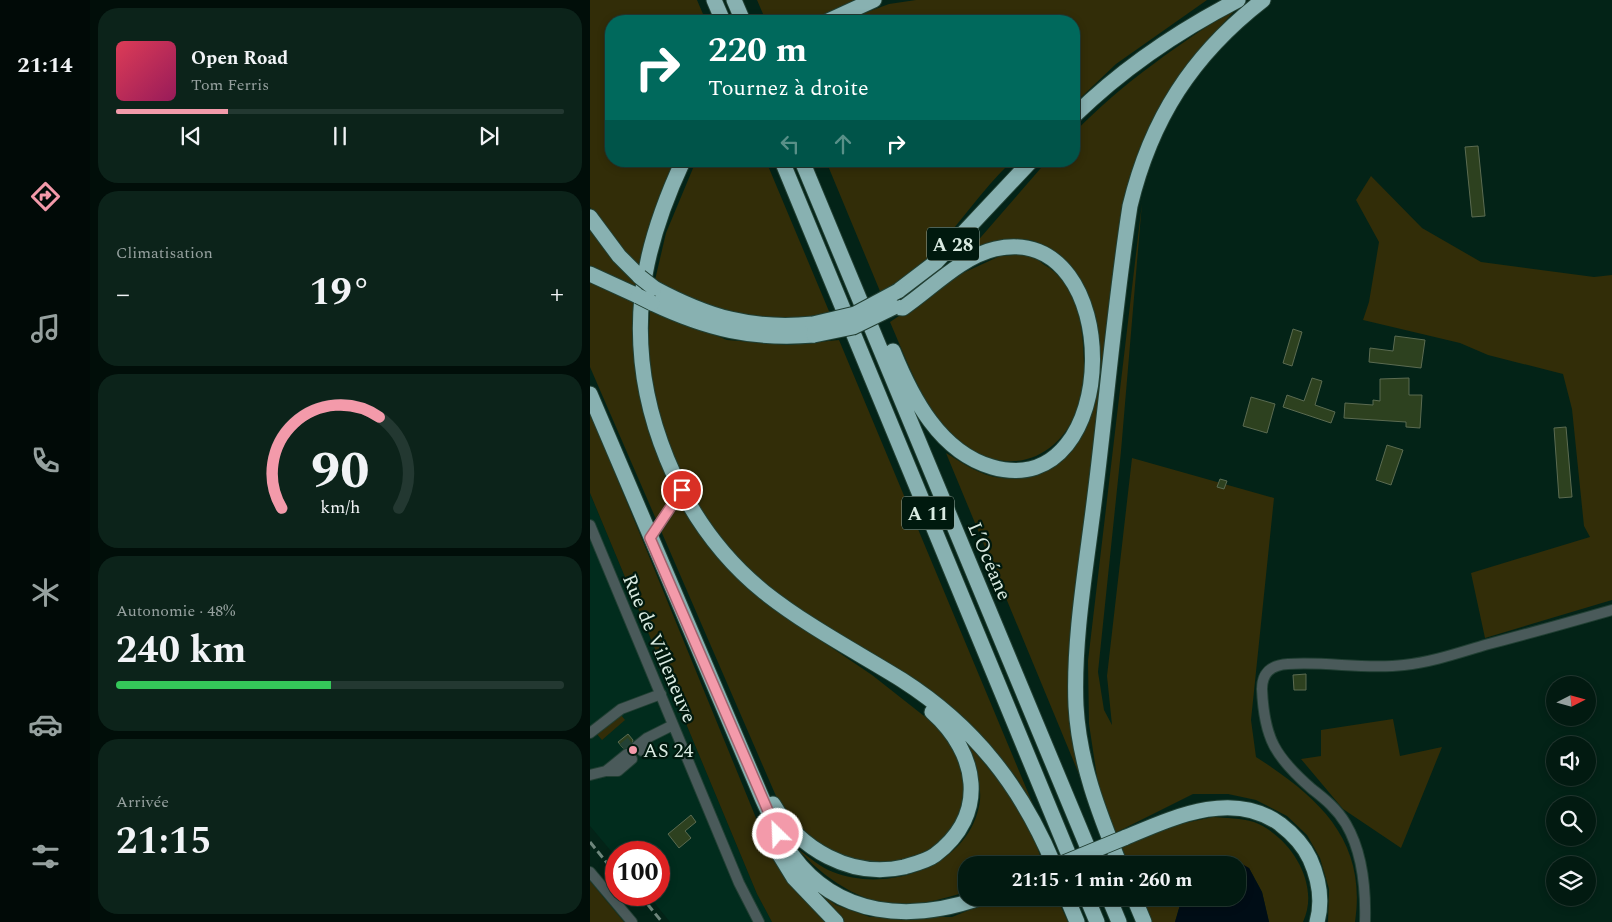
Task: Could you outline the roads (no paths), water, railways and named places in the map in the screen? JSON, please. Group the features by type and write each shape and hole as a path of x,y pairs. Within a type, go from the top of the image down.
{"highway":[{"path":"714,0 720,15"},
{"path":"734,0 740,15"},
{"path":"841,15 874,0"},
{"path":"1080,110 1102,90 1149,53 1238,0"},
{"path":"1116,856 1093,797 1085,767 1076,706 1076,677 1089,545 1129,214 1144,155 1176,91 1193,67 1217,39 1263,0"},
{"path":"681,167 669,192 656,230 642,296 641,326 642,359 654,421 662,446 682,490 704,527 739,569 761,590 808,624 886,671 942,710 971,734 1000,767 1026,806 1050,856"},
{"name":"L’Océane","path":"784,167 1070,856"},
{"name":"L’Océane","path":"805,167 1091,856"},
{"name":"A 28","path":"900,302 1025,167"},
{"path":"590,217 619,256 640,277 653,295"},
{"path":"590,274 638,296 653,295 714,316 767,326 813,330 855,314 900,302 961,266 995,249 1021,248 1035,251 1058,265 1077,289 1089,322 1092,342 1092,378 1085,410 1079,426 1065,447 1038,465 1014,470 984,464 961,453 939,433 921,407 897,360 883,327 854,282"},
{"path":"590,394 778,834 808,875 839,897 876,911 914,914 958,906"},
{"path":"704,664 764,787 782,819 802,841 828,857 861,868 893,869 916,864 935,855 965,821 971,799 970,775 961,746 938,718 889,678 886,671"},
{"path":"704,664 763,822 776,851 794,878 836,922"},
{"path":"1081,856 1190,813 1212,808 1241,809 1255,812 1274,820 1293,833 1306,849 1320,889 1320,912 1317,922"},
{"path":"1070,906 1077,922"},
{"path":"1090,906 1097,922"},
{"path":"1112,906 1119,922"},
{"path":"1137,906 1144,922"}],"street":[{"path":"650,538 682,490"},
{"name":"Rue de Villeneuve","path":"590,525 739,883 759,922"},
{"path":"1364,922 1364,881 1356,845 1346,824 1336,809 1290,771 1272,747 1263,709 1264,676 1269,669 1288,664 1370,668 1405,665 1437,659 1612,610"},
{"path":"590,733 621,709 660,694"},
{"path":"638,746 637,737 647,738 673,725"},
{"path":"590,775 606,771 627,754"},
{"path":"590,872 632,922"}],"tunnel":[{"path":"623,748 633,740"}],"railway":[{"path":"590,842 605,860"},
{"path":"649,906 662,922"}],"place":[{"name":"AS 24","path":"633,750"}]}
